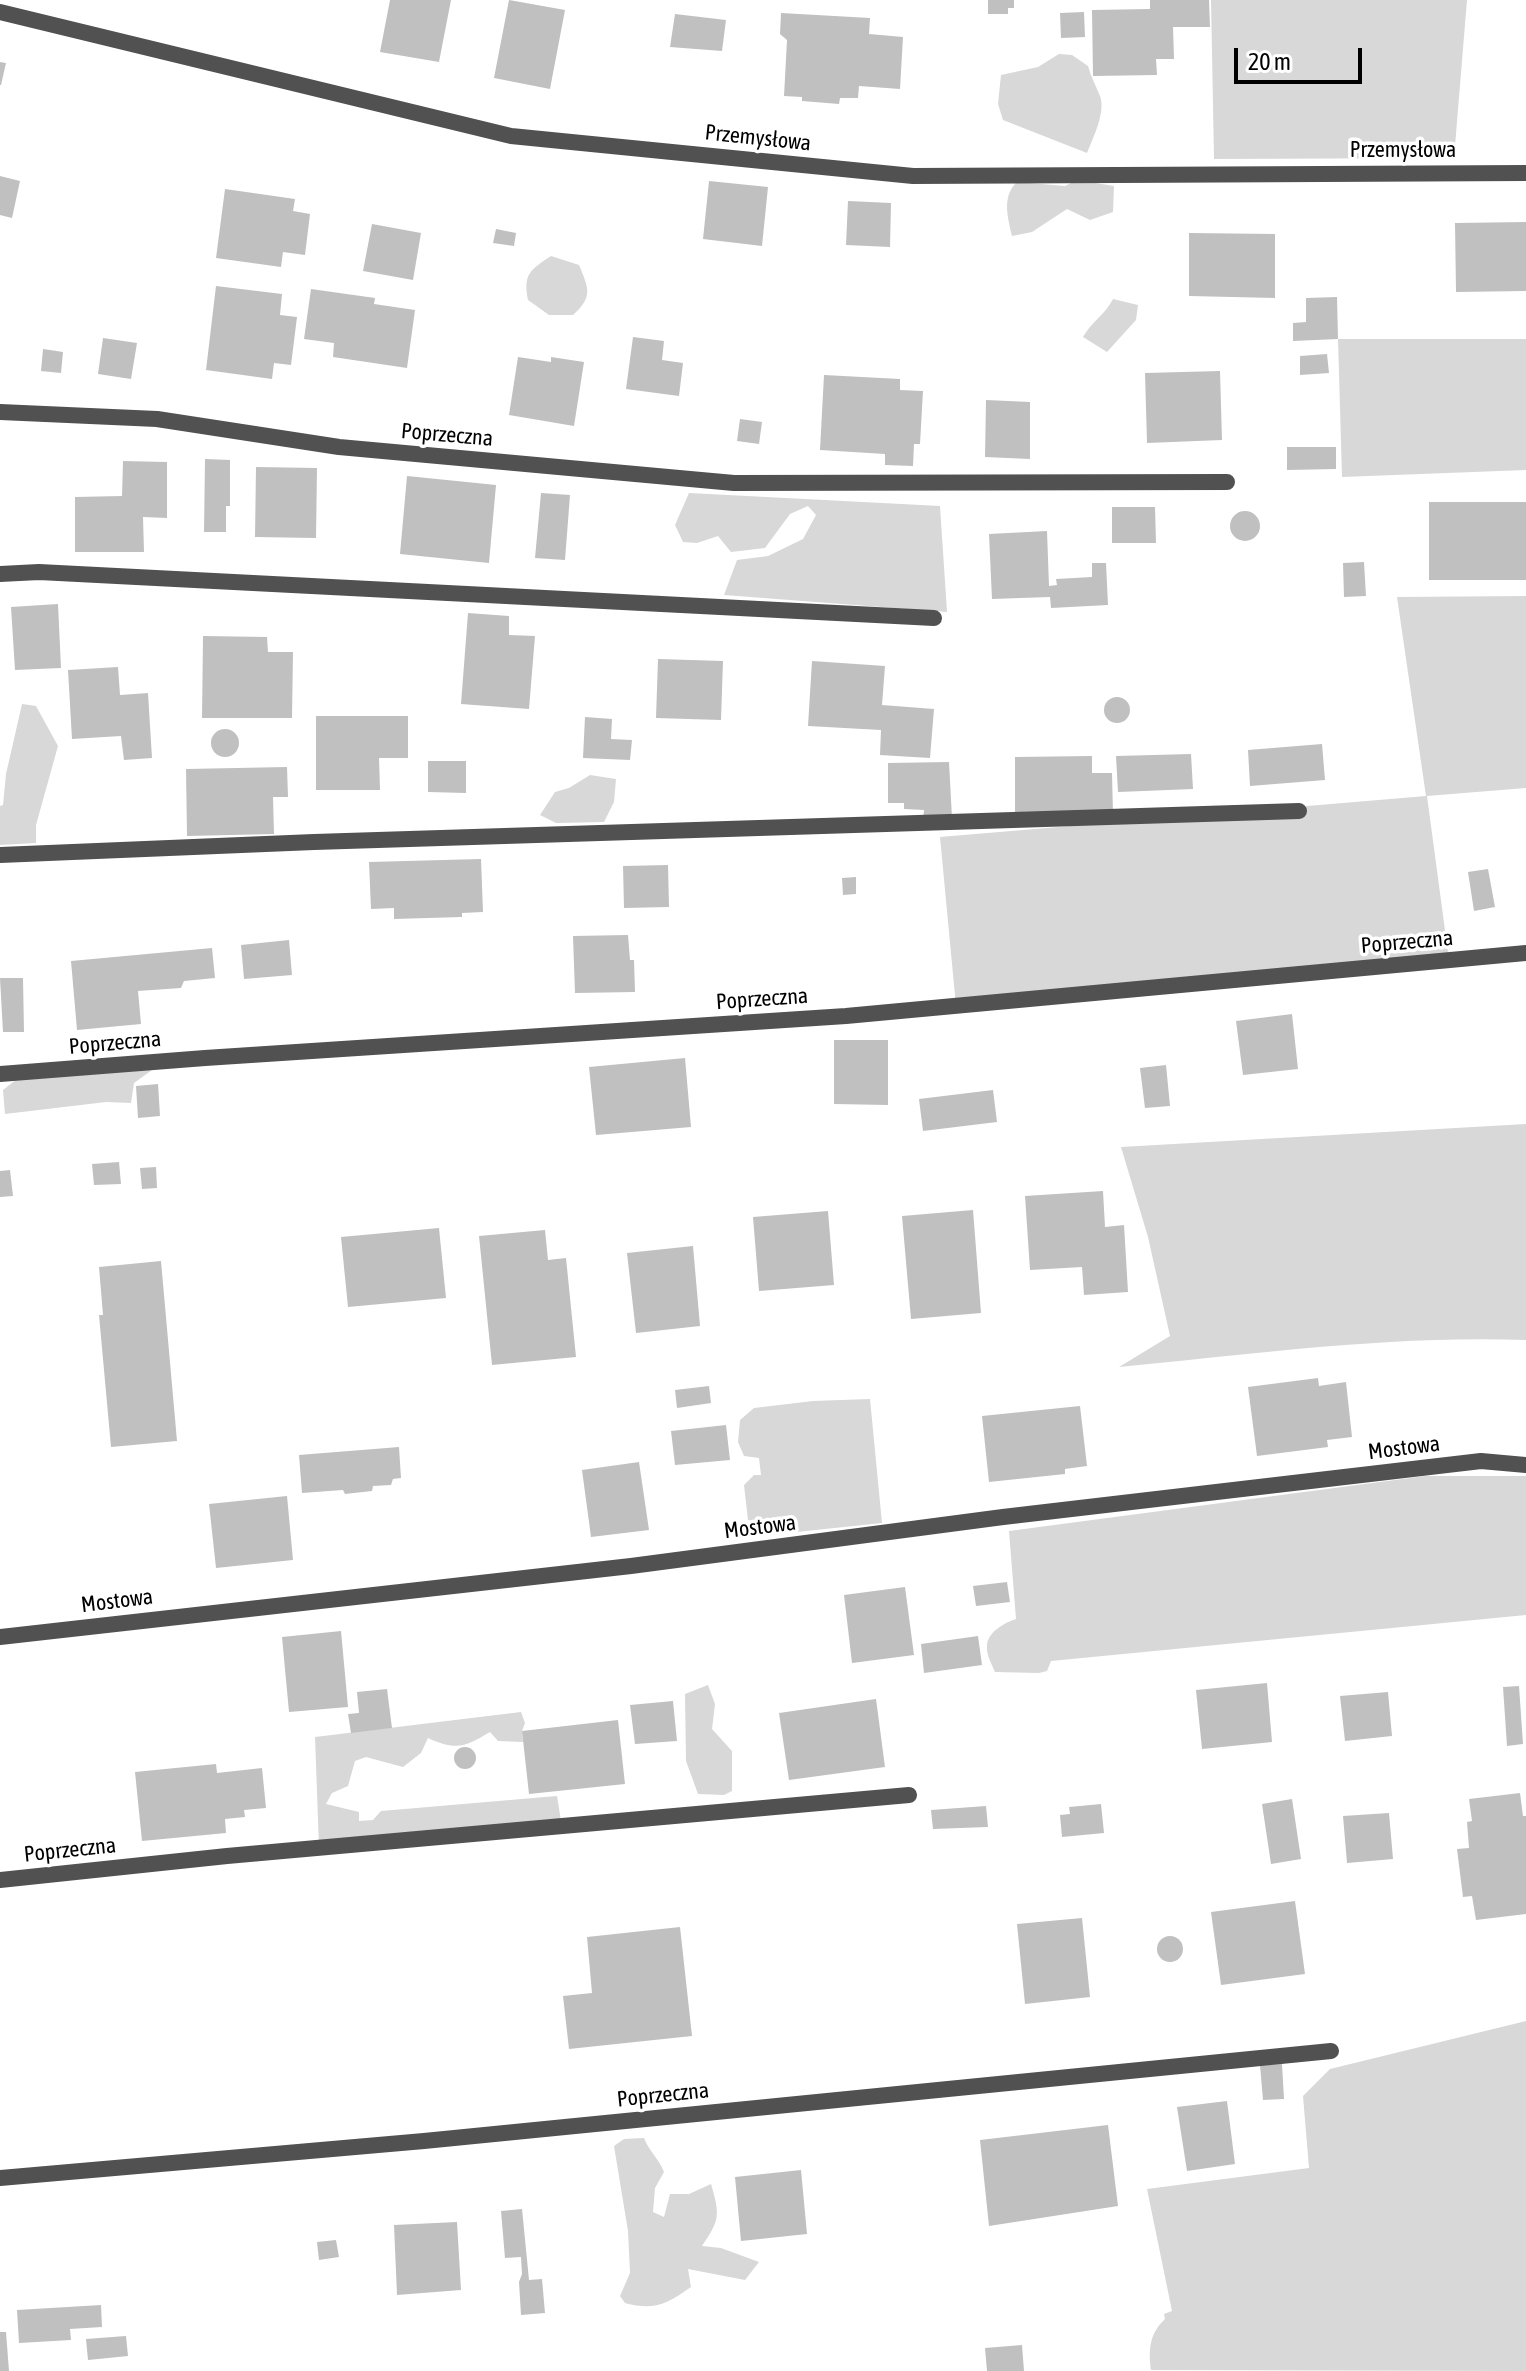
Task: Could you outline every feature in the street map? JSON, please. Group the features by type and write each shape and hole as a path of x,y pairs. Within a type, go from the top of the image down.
{"street":[{"name":"Przemysłowa","path":"0,12 511,136 913,176 1526,173"},
{"name":"Poprzeczna","path":"0,412 157,419 339,447 734,483 1227,482"},
{"path":"0,574 39,572 934,618"},
{"path":"0,855 1299,811"},
{"name":"Poprzeczna","path":"0,1074 846,1016 1526,953"},
{"name":"Mostowa","path":"0,1637 631,1566 1003,1517 1481,1461 1526,1465"},
{"name":"Poprzeczna","path":"0,1880 227,1856 909,1795"},
{"name":"Poprzeczna","path":"0,2178 456,2138 1331,2051"}],"shaded area":[{"path":"1211,0 1467,0 1454,158 1214,159"},
{"path":"1059,54 1072,55 1088,66 1100,96 1100,117 1087,153 1003,120 998,104 1001,75 1038,67"},
{"path":"1021,178 1029,183 1065,186 1077,180 1114,186 1113,212 1090,220 1067,209 1032,232 1012,236 1007,212 1008,198"},
{"path":"551,256 579,265 585,280 586,298 573,315 549,315 528,300 530,274"},
{"path":"1113,299 1138,305 1136,320 1107,352 1083,337"},
{"path":"1338,339 1526,339 1526,470 1342,477"},
{"path":"689,493 940,506 947,612 724,595 737,560 768,556 803,539 816,515 808,506 790,514 765,548 731,552 718,536 697,543 683,542 675,525"},
{"path":"1526,596 1526,788 1427,796 1449,960 956,1006 940,837 1426,796 1397,597"},
{"path":"22,704 36,706 58,746 36,825 36,843 0,845 0,806 3,805 6,774"},
{"path":"590,775 616,779 614,802 604,822 556,823 540,815 555,792 569,788"},
{"path":"112,1065 152,1070 134,1083 131,1103 106,1102 5,1114 3,1090 26,1072"},
{"path":"1526,1124 1526,1340 1373,1343 1119,1367 1170,1336 1148,1237 1121,1147"},
{"path":"870,1399 882,1523 768,1535 766,1522 748,1520 744,1485 754,1475 761,1475 759,1458 744,1456 738,1442 740,1420 754,1408 813,1401"},
{"path":"1425,1476 1526,1476 1526,1615 1051,1661 1047,1671 1039,1673 995,1672 991,1663 987,1649 990,1636 1002,1625 1016,1619 1009,1531"},
{"path":"708,1685 715,1704 712,1729 732,1751 732,1791 724,1795 698,1794 686,1761 685,1694"},
{"path":"521,1712 525,1723 523,1742 498,1741 490,1732 460,1746 446,1745 428,1738 421,1753 403,1767 366,1757 355,1761 348,1786 332,1793 326,1804 359,1812 359,1821 373,1820 381,1811 557,1796 561,1821 319,1847 315,1737"},
{"path":"1526,2021 1526,2371 1151,2370 1153,2336 1165,2319 1164,2314 1172,2311 1147,2189 1309,2168 1303,2096 1330,2069"},
{"path":"644,2138 664,2172 655,2188 653,2212 664,2217 670,2194 689,2194 711,2184 717,2217 702,2246 721,2248 759,2262 745,2280 688,2269 691,2287 667,2302 652,2306 635,2305 625,2303 620,2296 630,2273 628,2231 614,2146 624,2139"}],"building":[{"path":"390,0 451,0 439,62 380,52"},
{"path":"509,0 565,10 550,89 494,78"},
{"path":"988,0 1014,0 1014,8 1008,8 1008,14 988,14"},
{"path":"1150,0 1209,0 1210,27 1173,27 1174,59 1156,59 1157,75 1093,76 1092,10 1150,9"},
{"path":"1084,12 1085,37 1061,38 1060,13"},
{"path":"781,13 870,18 869,34 903,37 900,89 859,86 858,98 840,98 839,104 784,96 787,40 780,34"},
{"path":"675,14 726,20 722,51 670,47"},
{"path":"0,62 6,63 1,85 0,85"},
{"path":"0,176 20,181 12,218 0,215"},
{"path":"709,181 768,187 762,246 703,239"},
{"path":"225,189 295,199 293,211 310,214 305,255 283,252 281,267 216,258"},
{"path":"848,201 891,203 890,247 846,245"},
{"path":"1526,222 1526,291 1456,292 1455,223"},
{"path":"372,224 421,233 413,280 363,271"},
{"path":"496,229 516,233 514,246 493,243"},
{"path":"1189,233 1275,234 1275,298 1189,296"},
{"path":"216,286 282,294 280,315 297,317 291,365 274,363 272,379 206,370"},
{"path":"311,289 375,298 374,304 415,310 407,368 333,357 334,343 304,339"},
{"path":"1337,297 1338,339 1293,341 1293,323 1306,322 1306,298"},
{"path":"633,337 664,341 662,360 683,363 679,396 626,389"},
{"path":"103,338 137,343 131,379 98,374"},
{"path":"43,349 63,352 61,373 41,371"},
{"path":"1327,354 1329,373 1300,375 1300,356"},
{"path":"518,357 551,362 551,357 584,362 574,426 509,415"},
{"path":"1220,371 1222,440 1147,443 1145,373"},
{"path":"824,375 900,379 900,390 923,391 920,444 914,444 913,466 885,465 885,454 820,450"},
{"path":"986,400 1030,402 1030,459 985,457"},
{"path":"740,419 762,422 759,444 737,441"},
{"path":"1287,447 1336,447 1336,469 1287,470"},
{"path":"205,459 230,460 230,506 226,506 226,532 204,532"},
{"path":"123,461 167,462 167,518 143,517 144,552 75,552 75,497 122,496"},
{"path":"256,467 317,468 316,538 255,537"},
{"path":"407,476 496,485 489,563 400,554"},
{"path":"541,493 570,495 565,560 535,558"},
{"path":"1429,502 1526,502 1526,580 1429,580"},
{"path":"1112,507 1155,507 1156,543 1112,543"},
{"path":"1245,511 1251,512 1259,520 1259,532 1251,540 1245,541 1239,540 1231,532 1230,526 1231,520 1239,512"},
{"path":"1047,531 1049,586 1057,585 1056,579 1092,577 1092,563 1106,563 1108,605 1051,608 1050,597 992,599 989,534"},
{"path":"1364,562 1366,596 1344,597 1343,563"},
{"path":"58,604 61,668 15,670 11,607"},
{"path":"468,613 509,616 509,635 535,636 529,709 461,704"},
{"path":"203,636 267,637 268,652 293,652 292,718 202,718"},
{"path":"658,659 723,661 721,720 656,718"},
{"path":"812,661 885,666 882,705 934,709 930,758 880,755 881,730 808,726"},
{"path":"118,667 120,695 148,693 152,758 124,760 121,736 72,739 68,670"},
{"path":"1117,697 1126,701 1130,710 1126,719 1117,723 1108,719 1104,710 1108,701"},
{"path":"316,716 408,716 408,758 379,758 380,790 316,790"},
{"path":"585,717 612,719 611,739 632,740 630,760 583,758"},
{"path":"225,729 235,733 239,743 235,753 225,757 215,753 211,743 215,733"},
{"path":"1322,744 1325,780 1250,786 1248,750"},
{"path":"1191,754 1193,789 1118,792 1116,756"},
{"path":"1092,756 1092,773 1112,773 1113,814 1015,816 1015,757"},
{"path":"428,761 466,761 466,793 428,792"},
{"path":"949,762 952,818 923,819 924,810 904,809 904,803 888,803 888,763"},
{"path":"287,767 288,797 273,797 274,834 187,836 186,769"},
{"path":"481,859 483,912 462,913 462,917 394,919 394,908 371,909 369,862"},
{"path":"668,865 669,907 624,908 623,866"},
{"path":"1488,869 1495,907 1474,911 1468,872"},
{"path":"856,877 856,894 843,895 842,878"},
{"path":"628,935 630,960 634,960 635,992 575,993 573,936"},
{"path":"289,940 292,975 244,979 241,945"},
{"path":"212,948 215,978 184,981 181,988 138,991 141,1024 77,1030 71,961"},
{"path":"0,978 23,978 24,1032 3,1032"},
{"path":"1292,1014 1298,1069 1243,1075 1236,1021"},
{"path":"834,1040 888,1040 888,1105 834,1104"},
{"path":"685,1058 691,1127 596,1135 589,1067"},
{"path":"1166,1065 1170,1106 1145,1108 1140,1068"},
{"path":"158,1084 160,1116 138,1118 136,1086"},
{"path":"993,1090 997,1122 923,1131 919,1099"},
{"path":"119,1162 121,1184 94,1185 92,1164"},
{"path":"156,1167 157,1188 142,1189 140,1168"},
{"path":"10,1170 13,1196 0,1197 0,1171"},
{"path":"1103,1191 1105,1227 1124,1225 1128,1292 1084,1295 1082,1267 1030,1270 1025,1196"},
{"path":"973,1210 981,1313 911,1319 902,1216"},
{"path":"828,1211 834,1285 759,1291 753,1217"},
{"path":"439,1228 446,1298 348,1307 341,1237"},
{"path":"545,1230 548,1260 566,1258 576,1357 492,1365 479,1236"},
{"path":"693,1246 700,1326 636,1333 627,1253"},
{"path":"161,1261 177,1441 111,1447 99,1315 103,1315 99,1267"},
{"path":"1318,1378 1319,1386 1346,1382 1352,1437 1327,1440 1328,1447 1257,1456 1248,1387"},
{"path":"709,1386 711,1403 677,1408 675,1390"},
{"path":"1080,1406 1087,1466 1065,1469 1065,1474 989,1482 982,1416"},
{"path":"726,1425 730,1460 675,1465 671,1431"},
{"path":"399,1447 401,1478 393,1479 391,1485 373,1486 372,1491 345,1494 343,1490 302,1493 299,1455"},
{"path":"639,1462 649,1530 591,1537 582,1470"},
{"path":"287,1496 293,1560 216,1568 209,1504"},
{"path":"1007,1582 1010,1602 976,1606 973,1586"},
{"path":"905,1587 914,1655 852,1663 844,1595"},
{"path":"341,1631 348,1707 289,1712 282,1637"},
{"path":"978,1636 982,1665 924,1673 921,1644"},
{"path":"1267,1683 1272,1742 1202,1749 1196,1690"},
{"path":"1519,1686 1523,1744 1507,1746 1503,1687"},
{"path":"387,1689 392,1728 351,1733 348,1714 359,1713 357,1692"},
{"path":"1388,1692 1392,1736 1345,1741 1340,1696"},
{"path":"876,1699 885,1767 789,1780 779,1713"},
{"path":"673,1701 677,1741 635,1744 630,1705"},
{"path":"618,1720 625,1784 529,1794 522,1731"},
{"path":"465,1747 473,1750 476,1758 473,1766 465,1769 457,1766 454,1758 457,1750"},
{"path":"216,1764 217,1773 262,1768 266,1808 244,1810 245,1817 225,1819 226,1833 142,1841 135,1772"},
{"path":"1520,1793 1523,1816 1526,1816 1526,1914 1476,1920 1472,1896 1463,1897 1457,1849 1469,1848 1467,1822 1472,1821 1469,1799"},
{"path":"1292,1799 1301,1859 1271,1864 1262,1804"},
{"path":"1101,1804 1104,1833 1062,1837 1060,1815 1070,1814 1069,1807"},
{"path":"986,1806 988,1827 933,1829 931,1810"},
{"path":"1389,1813 1393,1859 1347,1863 1343,1816"},
{"path":"1295,1901 1305,1974 1221,1985 1211,1912"},
{"path":"1082,1918 1090,1997 1025,2004 1017,1924"},
{"path":"680,1927 692,2036 569,2049 563,1996 592,1993 587,1937"},
{"path":"1170,1936 1179,1940 1183,1949 1179,1958 1170,1962 1161,1958 1157,1949 1161,1940"},
{"path":"1282,2064 1284,2099 1263,2100 1260,2065"},
{"path":"1227,2101 1235,2164 1187,2171 1177,2107"},
{"path":"1108,2125 1118,2206 989,2226 980,2140"},
{"path":"801,2170 807,2234 741,2241 735,2177"},
{"path":"522,2209 529,2280 542,2279 545,2313 521,2315 521,2257 505,2258 501,2211"},
{"path":"457,2222 461,2290 397,2295 394,2225"},
{"path":"336,2240 339,2257 319,2260 317,2242"},
{"path":"101,2305 102,2327 70,2329 71,2340 19,2343 17,2310"},
{"path":"0,2332 6,2332 9,2371 0,2371"},
{"path":"126,2336 128,2356 88,2360 86,2339"},
{"path":"1022,2345 1024,2371 987,2371 985,2348"}]}
